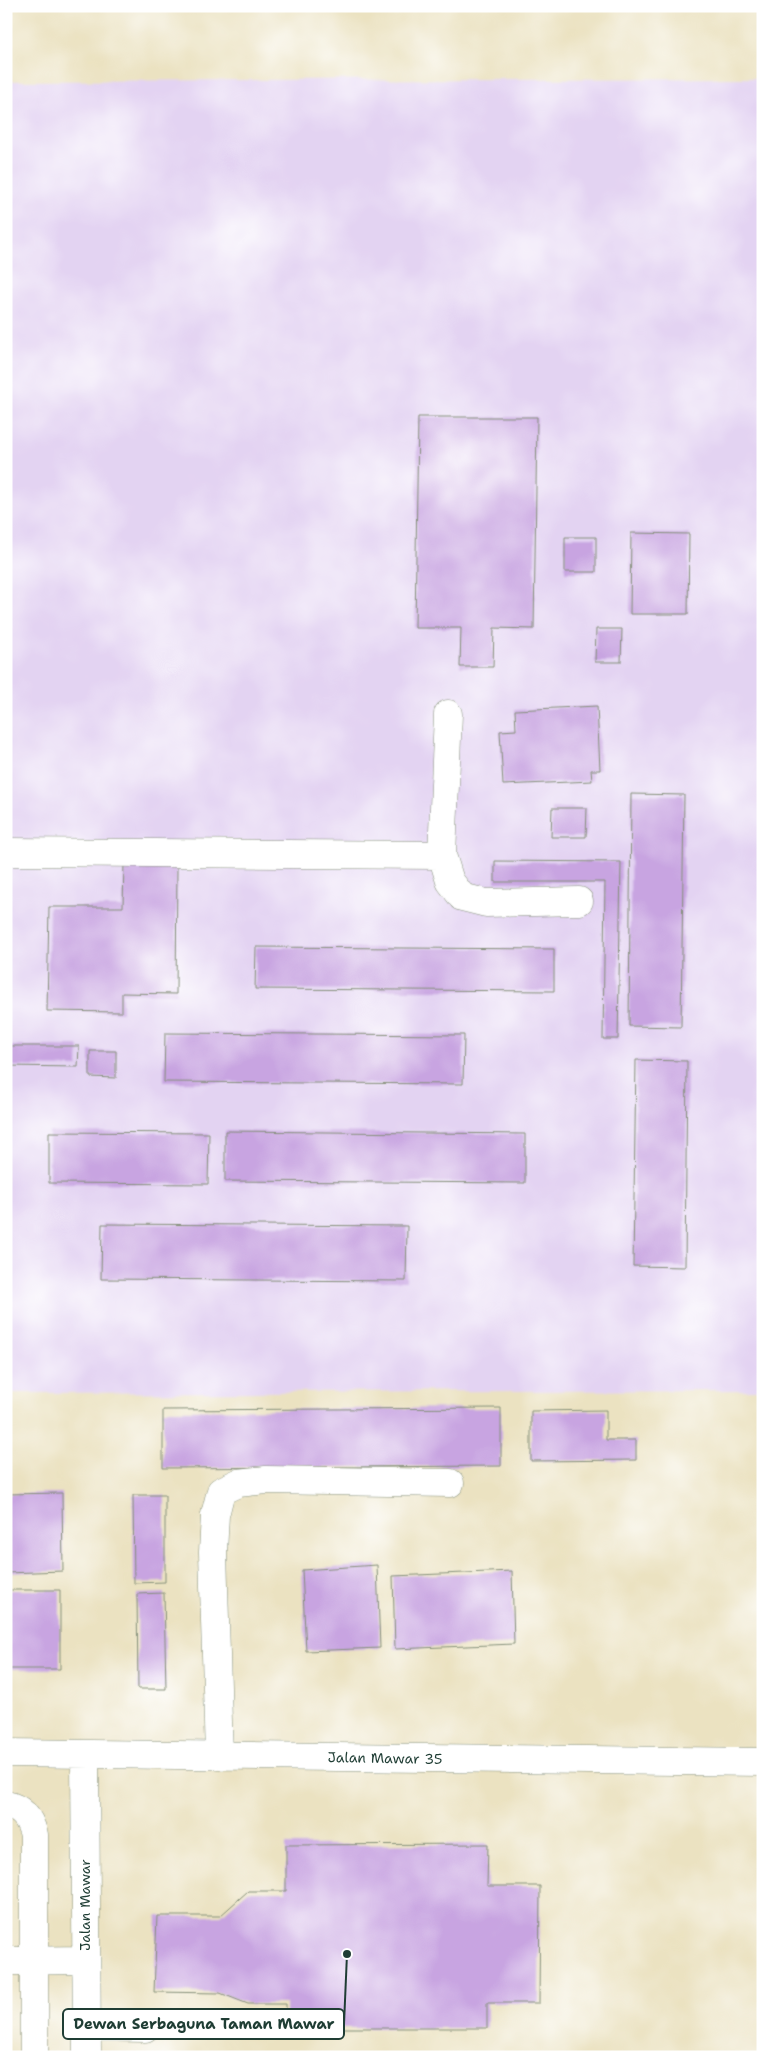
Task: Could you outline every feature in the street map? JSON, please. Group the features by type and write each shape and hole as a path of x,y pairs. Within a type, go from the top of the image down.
{"street":[{"path":"448,714 442,855 450,881 462,897 486,903 579,901"},
{"path":"6,852 442,855"},
{"path":"219,1756 213,1552 215,1515 222,1491 238,1483 266,1480 450,1483"},
{"name":"Jalan Mawar 35","path":"6,1753 763,1762"},
{"name":"Jalan Mawar","path":"85,1754 87,2057"},
{"path":"6,1805 14,1806 24,1813 31,1823 34,1835 34,2057"},
{"path":"6,1961 86,1960"},
{"path":"86,2027 145,2028"}],"shaded area":[{"path":"763,78 763,1390 6,1393 6,81"}],"building":[{"path":"418,417 537,417 534,629 494,628 493,667 460,667 461,628 415,628"},
{"path":"631,533 689,534 688,614 630,614"},
{"path":"565,537 596,537 596,572 565,572"},
{"path":"596,629 622,629 621,662 595,662"},
{"path":"597,706 600,770 591,770 592,781 503,785 500,731 516,730 515,710"},
{"path":"631,794 684,795 681,1027 629,1026"},
{"path":"552,808 587,808 586,837 551,837"},
{"path":"495,861 621,862 618,1039 603,1039 605,882 495,882"},
{"path":"124,864 177,865 176,994 122,993 122,1012 47,1011 49,907 123,907"},
{"path":"256,947 554,949 554,991 255,989"},
{"path":"165,1033 464,1035 463,1084 164,1082"},
{"path":"6,1046 79,1046 78,1067 6,1066"},
{"path":"90,1051 116,1051 116,1078 90,1077"},
{"path":"636,1060 687,1061 685,1267 633,1266"},
{"path":"225,1131 525,1134 525,1183 225,1181"},
{"path":"49,1132 209,1133 208,1184 49,1183"},
{"path":"102,1224 407,1226 406,1281 101,1279"},
{"path":"501,1408 501,1466 163,1468 163,1410"},
{"path":"606,1410 606,1440 636,1440 636,1460 531,1461 531,1411"},
{"path":"62,1493 63,1571 6,1573 6,1494"},
{"path":"133,1495 165,1495 165,1582 134,1583"},
{"path":"377,1565 380,1648 306,1651 302,1570"},
{"path":"512,1571 514,1644 395,1649 393,1576"},
{"path":"6,1590 60,1590 60,1669 6,1669"},
{"path":"164,1593 166,1689 138,1689 137,1594"},
{"path":"488,1844 487,1886 540,1886 539,2003 487,2003 487,2028 286,2028 286,2004 248,2004 220,1993 154,1992 157,1916 220,1916 248,1891 286,1891 286,1845"}],"place":[{"name":"Dewan Serbaguna Taman Mawar","path":"347,1954"}]}
